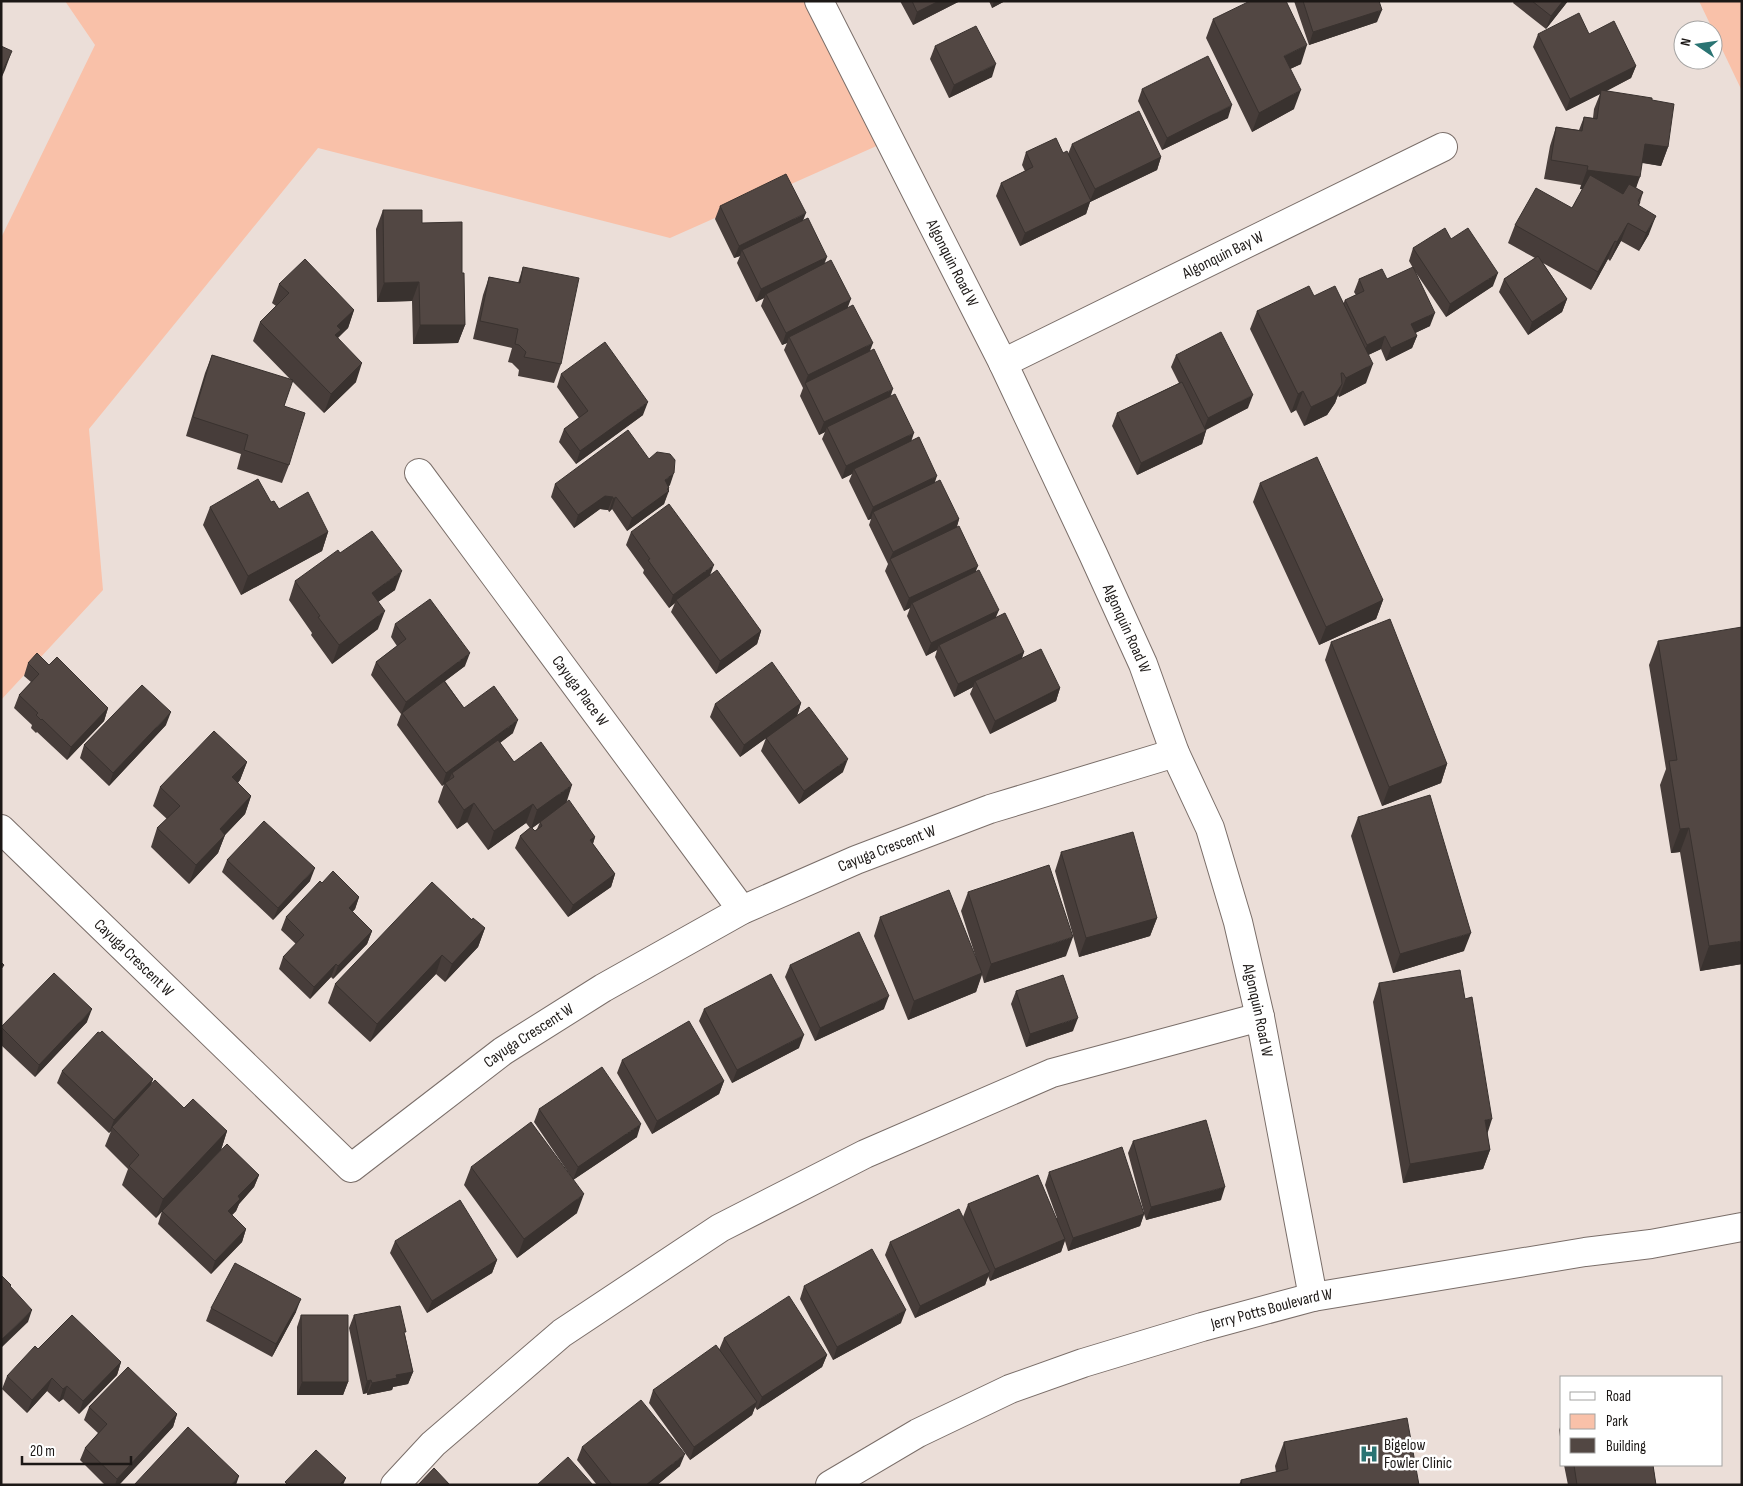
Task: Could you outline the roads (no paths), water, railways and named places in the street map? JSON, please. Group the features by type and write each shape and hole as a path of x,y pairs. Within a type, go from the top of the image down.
{"street":[{"name":"Algonquin Road W","path":"819,1 1003,363 1143,664 1175,752 1210,828 1238,922 1260,1017 1313,1297"},
{"name":"Algonquin Bay W","path":"1003,363 1442,147"},
{"name":"Cayuga Place W","path":"419,473 742,910"},
{"name":"Cayuga Crescent W","path":"1,829 351,1168 503,1051 603,988 742,910 856,860 990,809 1175,752"},
{"path":"395,1485 433,1444 562,1333 720,1228 865,1154 1052,1073 1260,1017"},
{"name":"Jerry Potts Boulevard W","path":"830,1485 918,1433 1010,1389 1083,1363 1184,1332 1313,1297 1585,1252 1651,1244 1742,1227"}],"place":[{"name":"Bigelow Fowler Clinic","path":"1369,1454"}]}
